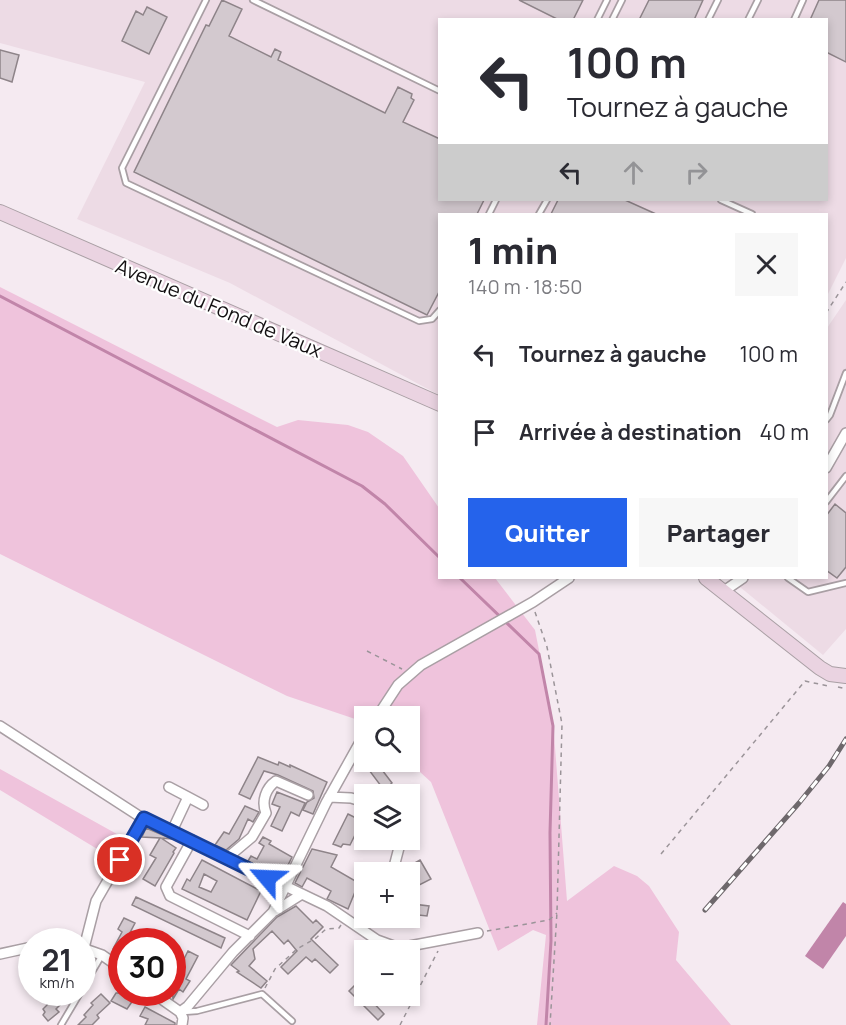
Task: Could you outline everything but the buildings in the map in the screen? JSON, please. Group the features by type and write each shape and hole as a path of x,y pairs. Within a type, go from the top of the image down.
{"street":[{"name":"Avenue du Fond de Vaux","path":"0,212 438,403"},
{"path":"828,463 845,437"},
{"path":"384,706 398,685 421,665 533,602 568,579"},
{"path":"707,579 820,668 845,681"},
{"path":"724,591 742,579"},
{"path":"0,726 144,818 327,906 377,940 399,948 478,933"},
{"path":"273,912 329,797 354,753"},
{"path":"227,858 252,837 266,813 263,807 265,795 276,781 308,795"},
{"path":"169,787 204,806"},
{"path":"172,831 189,797"},
{"path":"329,797 354,799"},
{"path":"89,928 96,901 144,818"},
{"path":"192,840 166,887 170,896 250,936"},
{"path":"180,1012 188,1006 233,951 273,912 302,894"},
{"path":"0,954 18,950"},
{"path":"96,953 108,959"},
{"path":"171,1006 180,1012 183,1018 182,1025"}],"lane":[{"path":"207,0 122,168 126,183 419,321 432,319 438,312"},
{"path":"253,0 438,90"},
{"path":"598,18 607,0"},
{"path":"613,18 622,0"},
{"path":"709,18 718,0"},
{"path":"749,18 758,0"},
{"path":"795,18 803,0"},
{"path":"723,201 750,213"},
{"path":"828,415 846,373"},
{"path":"828,499 846,476"},
{"path":"789,579 807,592 846,583"},
{"path":"96,965 102,955"},
{"path":"180,1012 197,1011 262,994 292,1020"},
{"path":"61,1025 72,1006"}],"path":[{"path":"828,310 846,282"},
{"path":"533,602 547,647 562,724 554,991 550,1025"},
{"path":"367,651 410,674"},
{"path":"661,854 805,681 845,681"},
{"path":"478,933 549,920 557,912"},
{"path":"262,994 275,969 297,949 326,929 339,928"},
{"path":"400,1025 444,940"}],"shaded area":[{"path":"0,0 846,0 846,258 828,294 828,213 438,213 438,394 230,283 77,219 145,82 0,43"},
{"path":"0,287 277,427 298,420 348,425 368,432 403,456 438,507 438,579 496,579 535,630 553,722 567,901 614,866 637,876 649,886 679,932 676,960 731,1025 537,1025 546,935 533,930 498,951 431,782 420,772 420,706 354,706 354,719 287,696 0,554"},
{"path":"846,300 846,629 823,655 730,579 828,579 828,327"},
{"path":"0,769 124,838 112,858 0,790"},
{"path":"843,902 846,904 846,936 823,969 805,956"}],"waterway":[{"path":"0,296 362,486 385,504 438,556"},
{"path":"461,579 539,654 553,726 550,833 551,941 546,1025"}],"railway":[{"path":"705,910 799,803 829,766 846,739"}],"route":[{"path":"120,860 144,818 267,878"}]}
